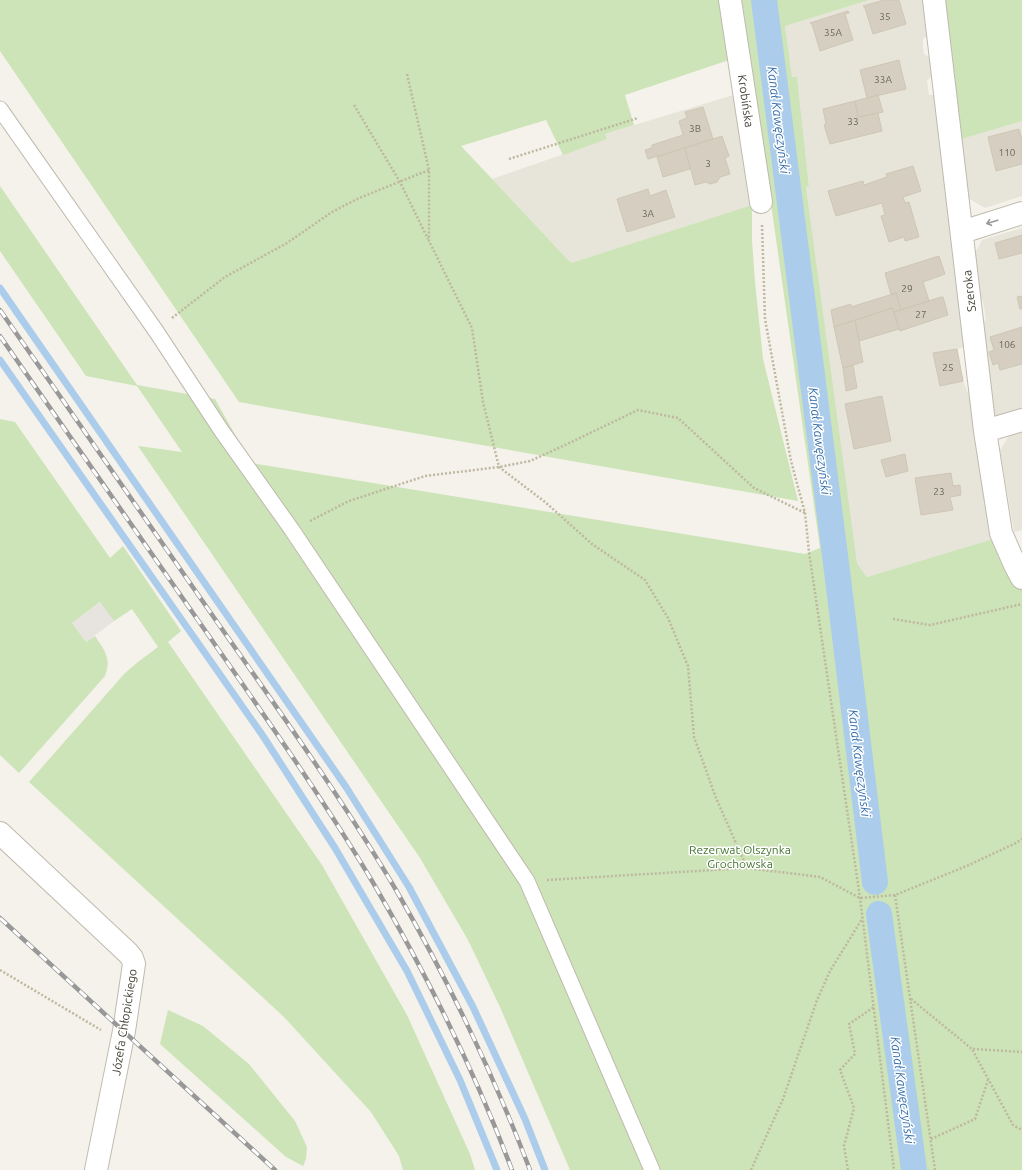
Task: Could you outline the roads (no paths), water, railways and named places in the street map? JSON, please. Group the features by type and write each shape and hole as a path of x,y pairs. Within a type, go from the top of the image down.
{"street":[{"name":"Krobińska","path":"730,0 761,202"},
{"name":"Szeroka","path":"934,0 985,432 1001,533 1022,578"},
{"path":"962,232 1022,213"},
{"path":"985,432 1022,420"},
{"name":"Józefa Chłopickiego","path":"0,833 132,958 134,969 122,1043 96,1170"}],"lane":[{"path":"0,108 156,331 221,430 292,530 527,881 652,1170"}],"waterway":[{"name":"Kanał Kawęczyński","path":"764,0 875,882"},
{"path":"0,288 346,787 409,887 473,1007 525,1119 545,1170"},
{"path":"0,360 263,736 335,848 407,971 460,1080 497,1170"},
{"name":"Kanał Kawęczyński","path":"879,914 914,1170"}],"railway":[{"path":"0,310 285,719 375,855 434,958 469,1027 501,1098 530,1170"},
{"path":"0,336 273,728 356,854 395,920 450,1025 498,1133 512,1170"},
{"path":"0,918 275,1170"}],"park label":[{"name":"Rezerwat Olszynka Grochowska","path":"740,856"}]}
